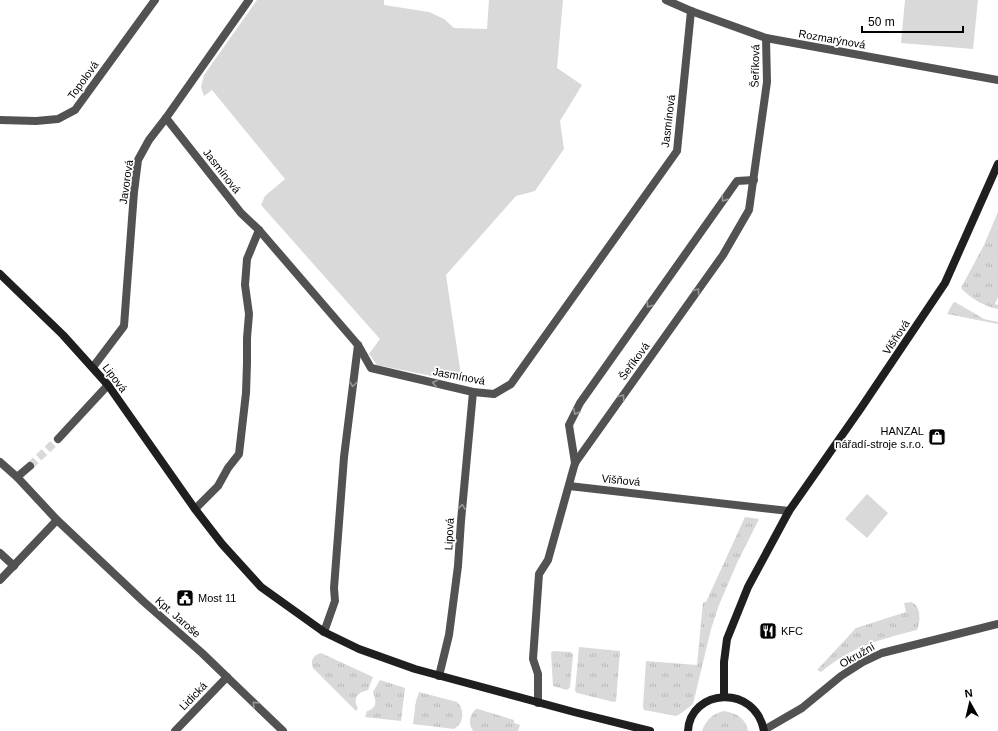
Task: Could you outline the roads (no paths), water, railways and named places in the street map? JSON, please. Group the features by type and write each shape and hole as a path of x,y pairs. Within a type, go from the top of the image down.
{"street":[{"name":"Topolová","path":"0,120 36,121 58,119 75,110 155,0"},
{"name":"Javorová","path":"93,367 124,326 134,192 138,160 149,140 250,0"},
{"name":"Rozmarýnová","path":"666,0 766,38 998,80"},
{"name":"Jasmínová","path":"166,118 241,213 259,230 358,345 371,368 473,392 494,394 511,384 677,152 691,10"},
{"name":"Šeříková","path":"538,703 538,674 533,659 539,574 548,560 575,463 723,255 749,210 767,82 766,38"},
{"name":"Višňová","path":"724,697 724,662 728,639 748,587 789,510 861,408 945,284 998,164"},
{"path":"575,463 569,425 580,403 737,181 754,180"},
{"path":"195,509 218,486 228,468 239,454 246,393 246,338 249,314 245,285 247,259 259,230"},
{"name":"Lipová","path":"0,274 63,335 108,385 195,509 222,544 261,587 324,632 359,649 415,669 538,703 650,731"},
{"path":"324,632 335,601 334,588 344,457 358,345"},
{"path":"58,439 108,385"},
{"name":"Lipová","path":"440,676 449,635 460,546 473,392"},
{"name":"Kpt. Jaroše","path":"0,462 18,477 57,520 227,677 283,731"},
{"path":"18,477 30,466"},
{"name":"Višňová","path":"569,486 789,510"},
{"path":"0,580 57,520"},
{"path":"0,553 14,566"},
{"name":"Okružní","path":"764,731 802,708 841,676 863,662 882,653 998,624"},
{"name":"Lidická","path":"175,731 227,677"},
{"path":"688,731 693,715 701,706 712,699 724,697 736,698 746,702 758,714 764,731"}],"tunnel":[{"path":"30,466 58,439"}],"place":[{"name":"HANZAL nářadí-stroje s.r.o.","path":"937,437"},
{"name":"Most 11","path":"185,598"},
{"name":"KFC","path":"768,631"}]}
